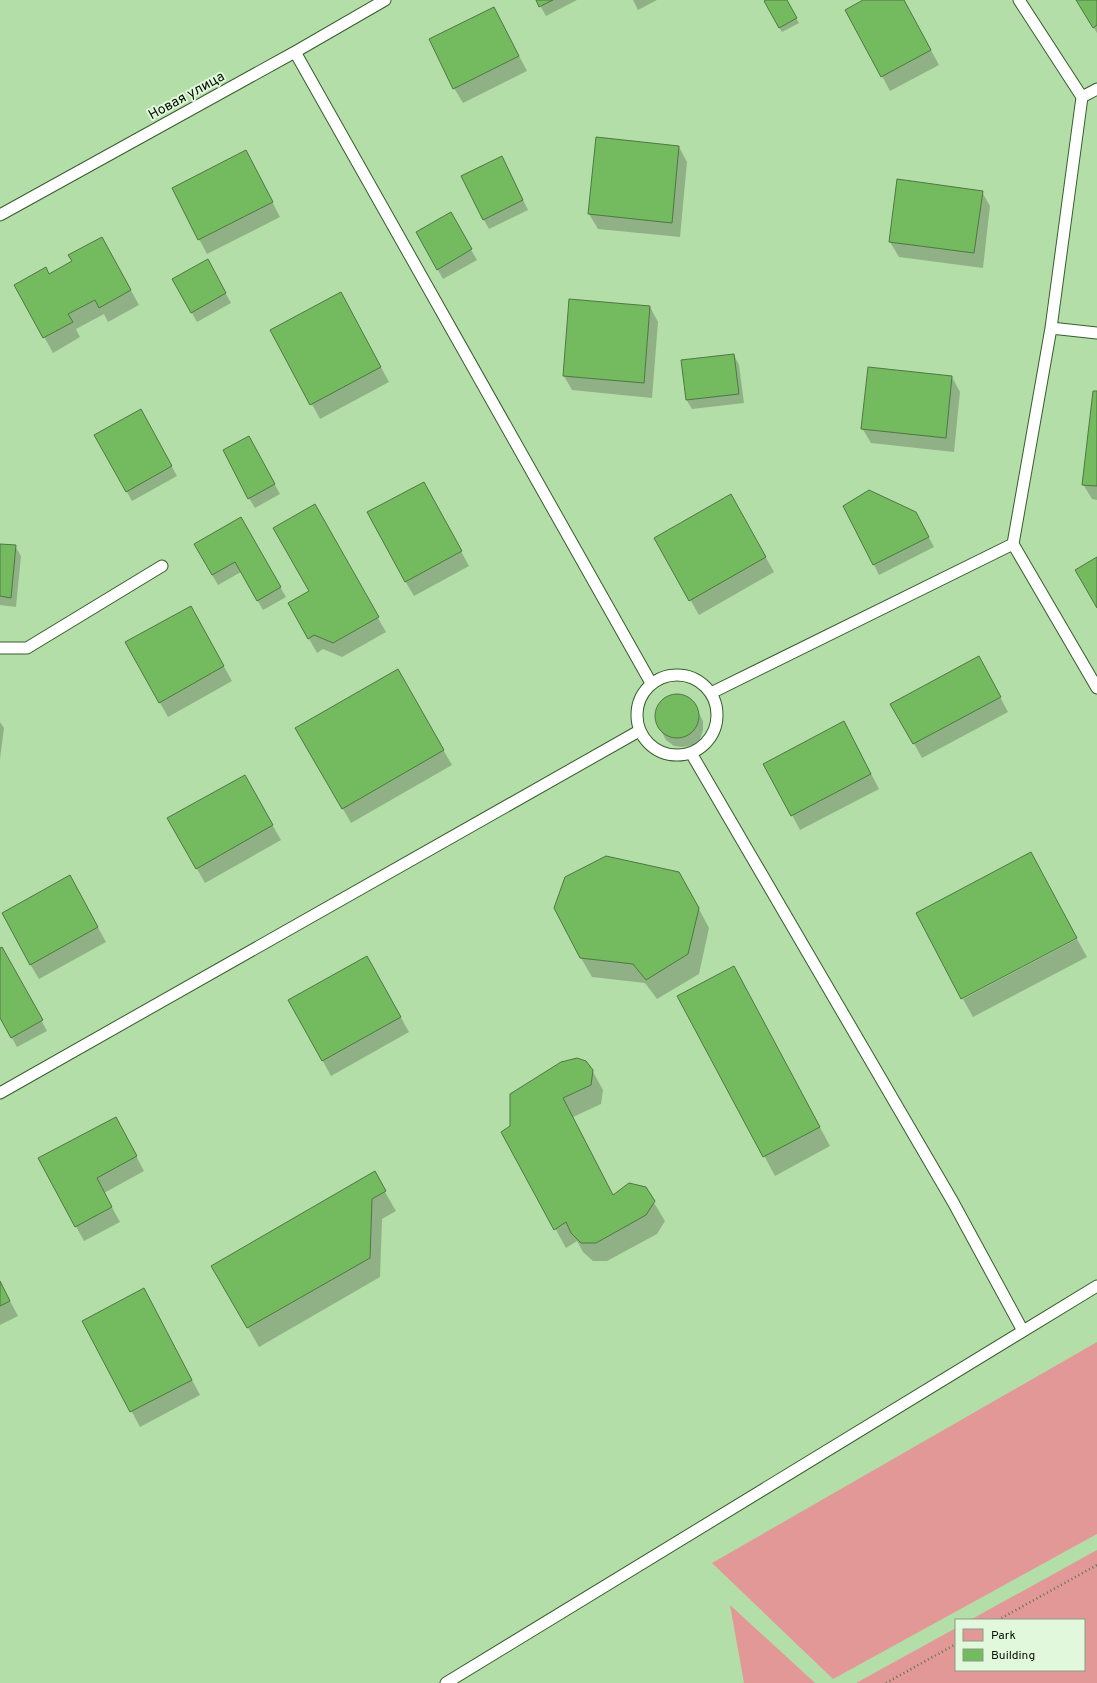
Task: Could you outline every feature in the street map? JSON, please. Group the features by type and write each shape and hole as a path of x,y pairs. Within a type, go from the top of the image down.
{"lane":[{"name":"Новая улица","path":"0,215 295,52 385,0"},
{"path":"1019,0 1082,97 1051,328 1013,544 1097,688"},
{"path":"295,52 651,684"},
{"path":"1082,97 1097,89"},
{"path":"1051,328 1097,333"},
{"path":"712,693 1013,544"},
{"path":"0,648 27,648 162,566"},
{"path":"672,674 694,678 712,693 718,710 716,728 707,743 692,753 671,755 652,747 639,731 636,714 640,697 651,684 672,674"},
{"path":"0,1093 639,731"},
{"path":"692,753 953,1202 1023,1330"},
{"path":"446,1683 1097,1286"}],"path":[{"path":"1000,1619 1097,1565"},
{"path":"886,1683 955,1645"}],"green space":[{"path":"1097,1342 1097,1534 833,1679 712,1563"},
{"path":"1097,1550 1097,1683 856,1683 955,1629 955,1671 1085,1671 1085,1619 972,1619"},
{"path":"730,1605 815,1683 744,1683"}],"building":[{"path":"536,0 553,0 539,7"},
{"path":"787,0 797,18 779,28 764,1"},
{"path":"863,0 904,0 931,50 881,77 845,10"},
{"path":"1076,0 1097,0 1097,25 1093,28"},
{"path":"494,7 519,56 453,89 429,39"},
{"path":"596,137 679,146 672,223 588,214"},
{"path":"246,150 273,202 198,240 172,188"},
{"path":"502,156 523,200 483,220 461,176"},
{"path":"897,179 983,191 974,253 889,242"},
{"path":"451,212 472,249 437,270 416,232"},
{"path":"102,237 131,290 99,308 95,300 68,314 73,322 43,338 14,285 46,267 49,274 72,261 68,255"},
{"path":"208,259 226,293 191,313 172,279"},
{"path":"341,292 381,367 310,405 270,330"},
{"path":"569,299 650,306 644,383 563,376"},
{"path":"734,354 739,394 686,400 681,360"},
{"path":"868,367 952,376 946,438 861,429"},
{"path":"1093,391 1097,391 1097,486 1082,485"},
{"path":"141,409 172,466 126,492 94,435"},
{"path":"249,436 275,484 248,499 223,450"},
{"path":"424,482 462,551 405,582 367,512"},
{"path":"869,490 916,512 929,537 873,565 843,506"},
{"path":"731,494 766,557 689,601 654,538"},
{"path":"315,504 379,617 333,643 314,635 308,639 288,603 309,591 273,528"},
{"path":"241,517 281,587 257,601 235,562 212,575 194,544"},
{"path":"0,544 16,545 11,598 0,596"},
{"path":"1097,557 1097,608 1075,570"},
{"path":"191,606 224,666 159,703 125,642"},
{"path":"979,656 1001,697 913,744 890,704"},
{"path":"398,669 444,750 342,809 295,728"},
{"path":"673,694 681,694 693,700 699,712 699,720 693,732 681,738 673,738 661,732 655,720 655,712 661,700"},
{"path":"844,721 871,774 791,816 763,764"},
{"path":"245,775 273,825 196,869 167,818"},
{"path":"1031,852 1077,938 961,999 916,913"},
{"path":"606,856 679,872 699,908 688,954 646,980 633,964 580,958 554,908 565,877"},
{"path":"70,875 98,927 30,965 2,913"},
{"path":"2,947 43,1020 11,1038 0,1018 0,948"},
{"path":"367,956 401,1017 322,1061 288,1000"},
{"path":"734,966 820,1127 763,1157 677,996"},
{"path":"577,1058 586,1061 593,1070 591,1085 563,1098 613,1195 629,1183 646,1187 655,1201 646,1215 596,1243 581,1243 571,1233 566,1222 554,1230 501,1132 510,1126 510,1094 561,1062"},
{"path":"116,1117 137,1156 97,1178 112,1207 75,1227 38,1158"},
{"path":"375,1171 386,1191 372,1199 370,1258 247,1328 211,1266"},
{"path":"0,1281 10,1301 0,1306"},
{"path":"144,1288 192,1380 130,1412 82,1321"}]}
